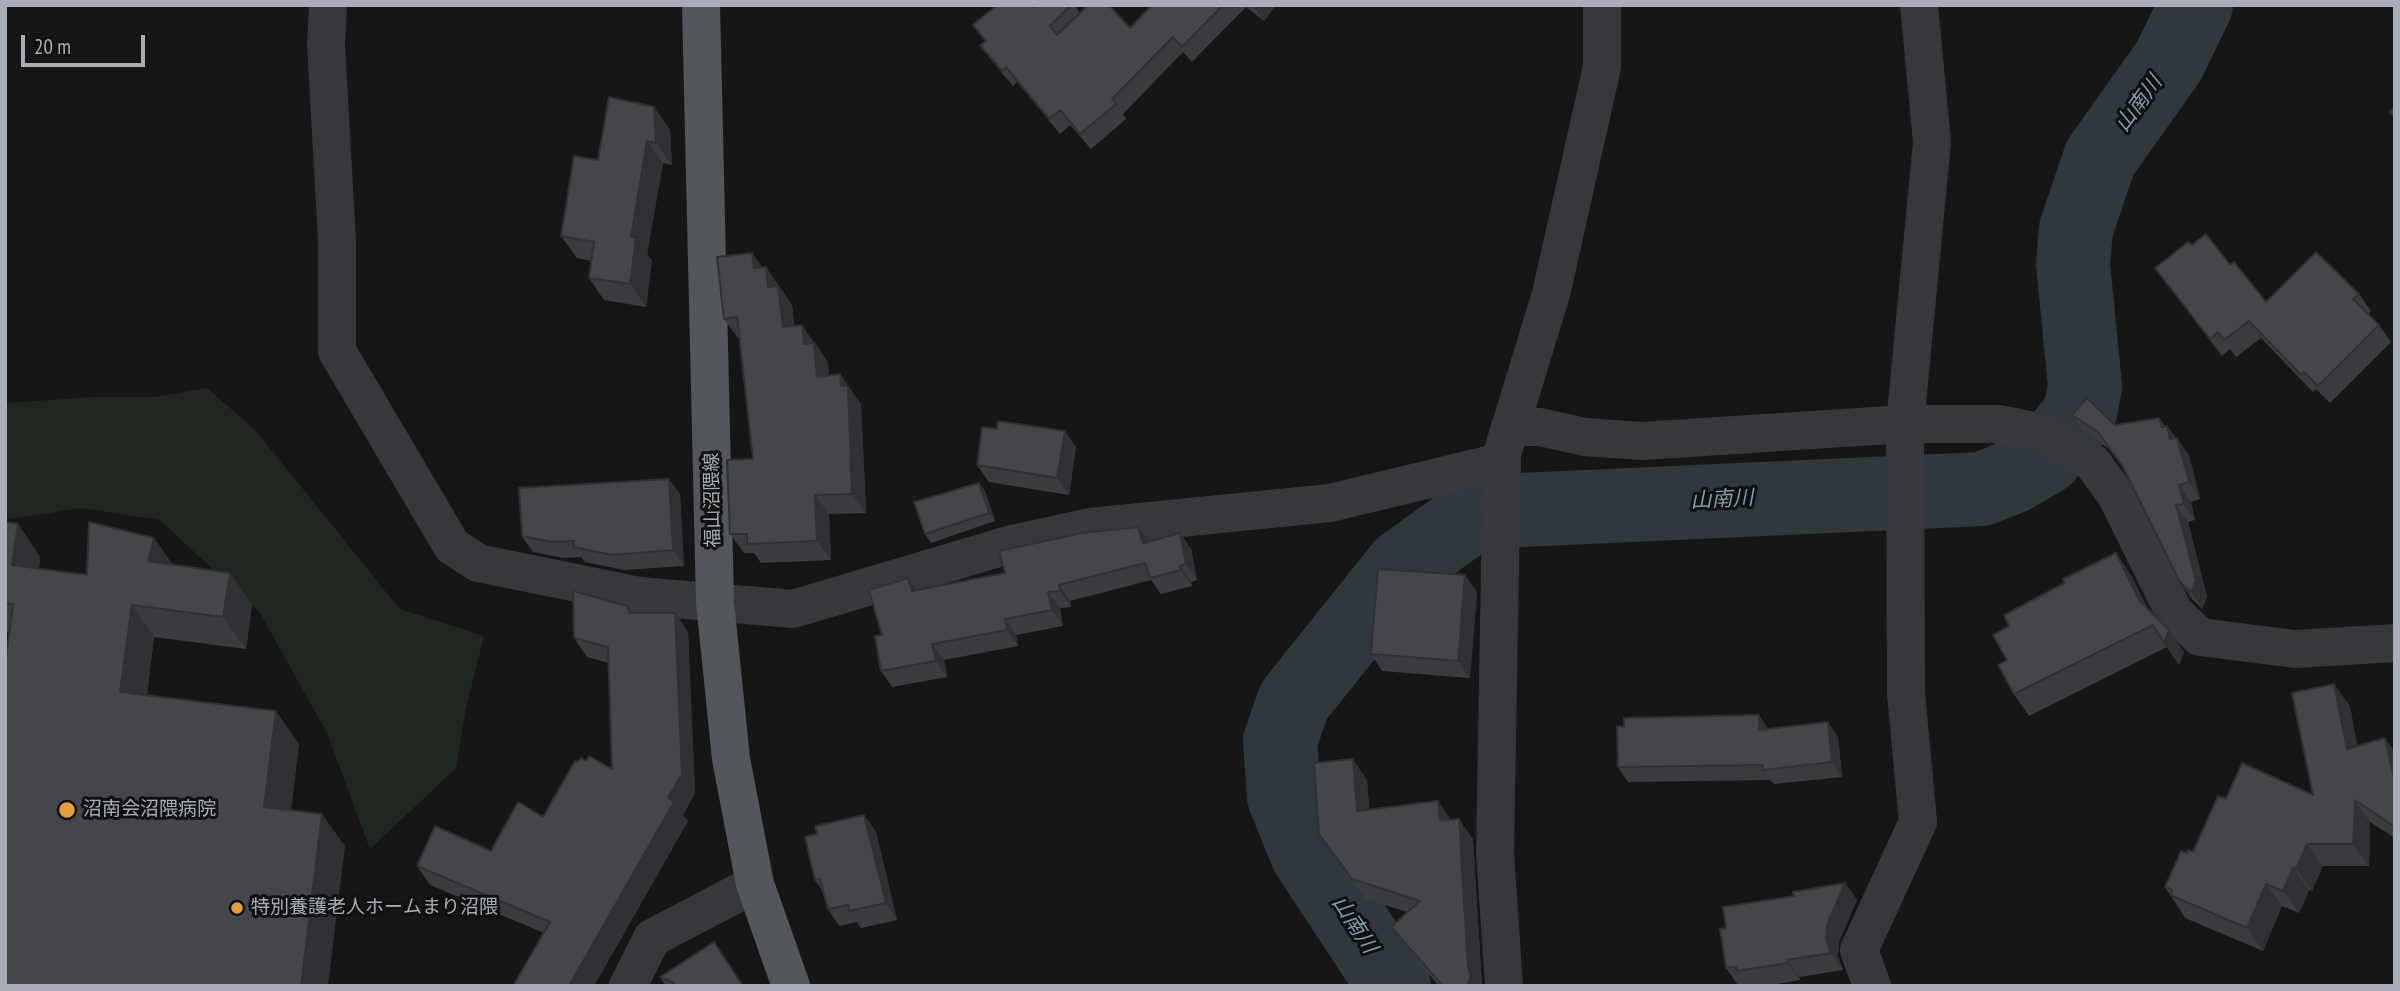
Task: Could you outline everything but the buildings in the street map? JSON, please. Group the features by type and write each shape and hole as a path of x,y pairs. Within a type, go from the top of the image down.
{"main road":[{"name":"福山沼隈線","path":"701,5 715,602 731,759 755,884 791,986"}],"street":[{"path":"328,5 326,44 337,241 337,351 452,546 478,563 640,596 793,609 1012,544 1090,527 1330,503 1488,464 1502,468"},
{"path":"1504,986 1495,852 1502,454 1551,294 1602,67 1602,5"},
{"path":"1872,986 1859,950 1918,822 1906,693 1905,424 1932,142 1919,5"},
{"path":"1510,427 1540,427 1584,437 1642,441 1905,424 2000,424 2043,433 2092,462 2116,495 2174,612 2200,637 2295,649 2395,643"},
{"path":"628,986 652,938 755,884"}],"shaded area":[{"path":"207,388 255,430 400,609 484,636 466,708 456,768 370,849 327,733 260,613 160,520 81,508 5,520 5,403 94,397 155,397"}],"waterway":[{"name":"山南川","path":"1394,986 1307,854 1284,797 1280,741 1294,701 1402,566 1477,512 1982,489 2012,477 2046,457 2080,413 2085,386 2073,264 2076,229 2100,158 2169,61 2196,5"}],"place":[{"name":"沼南会沼隈病院","path":"67,810"},
{"name":"特別養護老人ホームまり沼隈","path":"237,908"}]}
